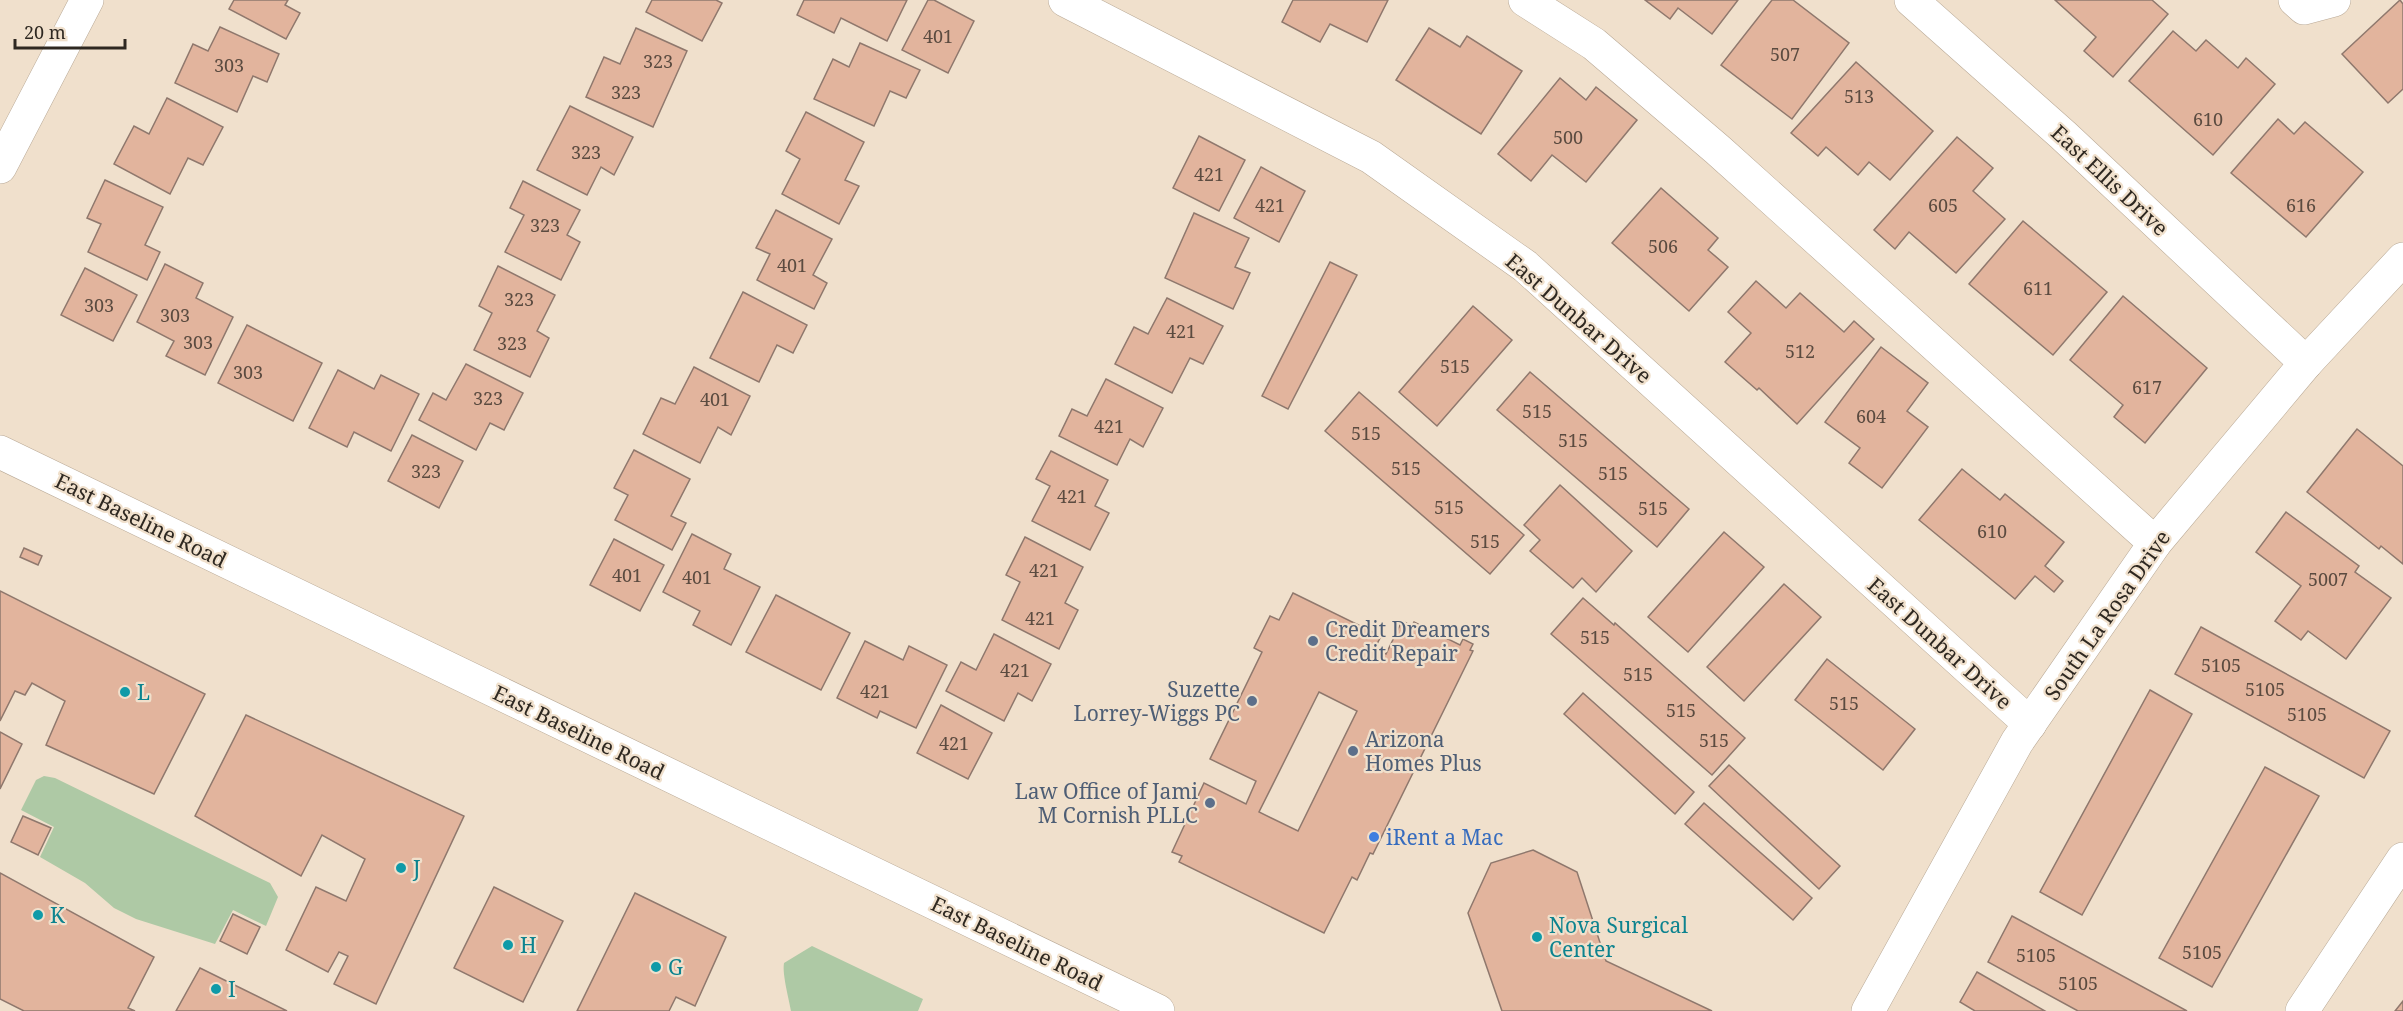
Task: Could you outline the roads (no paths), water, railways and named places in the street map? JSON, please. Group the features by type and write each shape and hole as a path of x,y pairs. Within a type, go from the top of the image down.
{"street":[{"path":"0,167 87,0"},
{"name":"East Dunbar Drive","path":"1065,0 1371,157 1525,266 2030,724"},
{"path":"1525,0 1594,44 1718,150 2155,543"},
{"name":"East Ellis Drive","path":"1911,0 2063,135 2306,363"},
{"path":"2295,0 2304,8 2334,0"},
{"name":"South La Rosa Drive","path":"1868,1011 2017,742 2155,543 2306,363 2403,259"},
{"name":"East Baseline Road","path":"0,452 1158,1011"},
{"path":"2302,1011 2403,859"}],"place":[{"name":"Credit Dreamers Credit Repair","path":"1313,641"},
{"name":"L","path":"125,692"},
{"name":"Suzette Lorrey-Wiggs PC","path":"1252,701"},
{"name":"Arizona Homes Plus","path":"1353,751"},
{"name":"Law Office of Jami M Cornish PLLC","path":"1210,803"},
{"name":"iRent a Mac","path":"1374,837"},
{"name":"J","path":"401,868"},
{"name":"K","path":"38,915"},
{"name":"Nova Surgical Center","path":"1537,937"},
{"name":"H","path":"508,945"},
{"name":"G","path":"656,967"},
{"name":"I","path":"216,989"}]}
